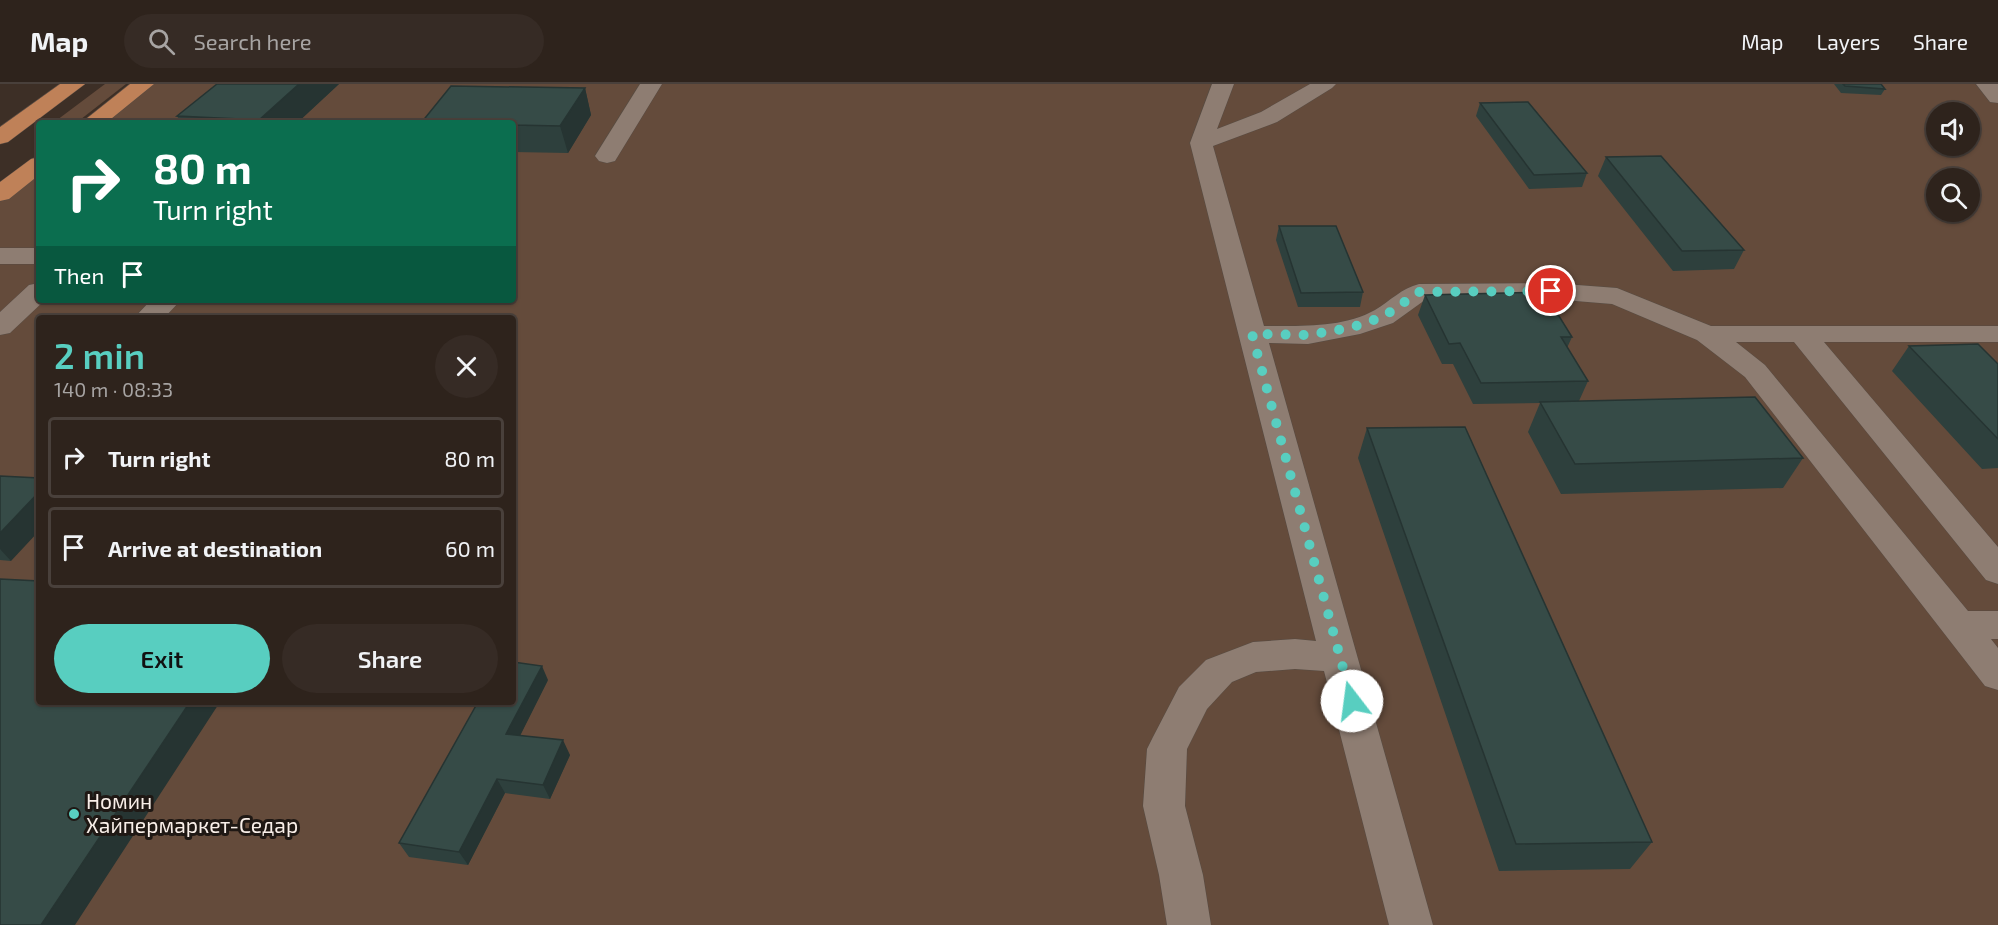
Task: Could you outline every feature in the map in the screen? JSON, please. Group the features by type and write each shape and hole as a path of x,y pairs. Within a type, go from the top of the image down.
{"highway":[{"path":"0,137 74,84"},
{"path":"96,120 143,84"},
{"path":"0,145 36,146"},
{"path":"0,194 36,166"}],"street":[{"path":"607,156 651,84"},
{"path":"1223,84 1201,143 1412,925"},
{"path":"1201,143 1269,117 1325,84"},
{"path":"1987,84 1998,97"},
{"path":"0,256 36,256"},
{"path":"1252,334 1308,335 1350,328 1383,317 1419,292 1551,291 1617,296 1707,334 1755,371 1998,675"},
{"path":"0,327 36,294"},
{"path":"151,315 164,303"},
{"path":"1707,334 1998,334"},
{"path":"1802,334 1998,571"},
{"path":"1959,626 1998,625"},
{"path":"1189,925 1181,875 1164,806 1167,749 1193,698 1219,671 1253,657 1295,654 1340,657"}],"shaded area":[{"path":"105,84 126,84 80,120 57,120"},
{"path":"136,84 1998,84 1998,925 0,925 0,184 36,158 36,303 516,303 516,120 87,120"}],"building":[{"path":"217,84 299,84 259,120 177,116"},
{"path":"1843,84 1881,84 1885,89 1845,86"},
{"path":"451,86 585,88 560,126 516,125 516,120 423,120"},
{"path":"1528,102 1587,173 1534,175 1480,103"},
{"path":"1661,156 1744,250 1682,251 1606,157"},
{"path":"1279,226 1336,226 1363,292 1301,293"},
{"path":"1544,292 1572,337 1561,337 1588,381 1481,383 1460,343 1449,344 1425,295"},
{"path":"1978,344 1998,364 1998,439 1909,346"},
{"path":"1755,397 1803,458 1575,464 1540,402"},
{"path":"1465,427 1652,842 1516,844 1367,428"},
{"path":"0,476 36,478 36,495 0,533"},
{"name":"Номин Хайпермаркет-Седар","path":"0,579 36,581 36,705 188,705 41,925 0,925"},
{"path":"516,662 542,666 506,734 563,740 543,785 497,779 459,852 399,843 476,705 516,705"}],"place":[{"name":"Номин Хайпермаркет-Седар","path":"74,814"}],"route":[{"path":"1352,701 1252,334 1308,335 1350,328 1383,317 1419,292 1551,291"}]}
